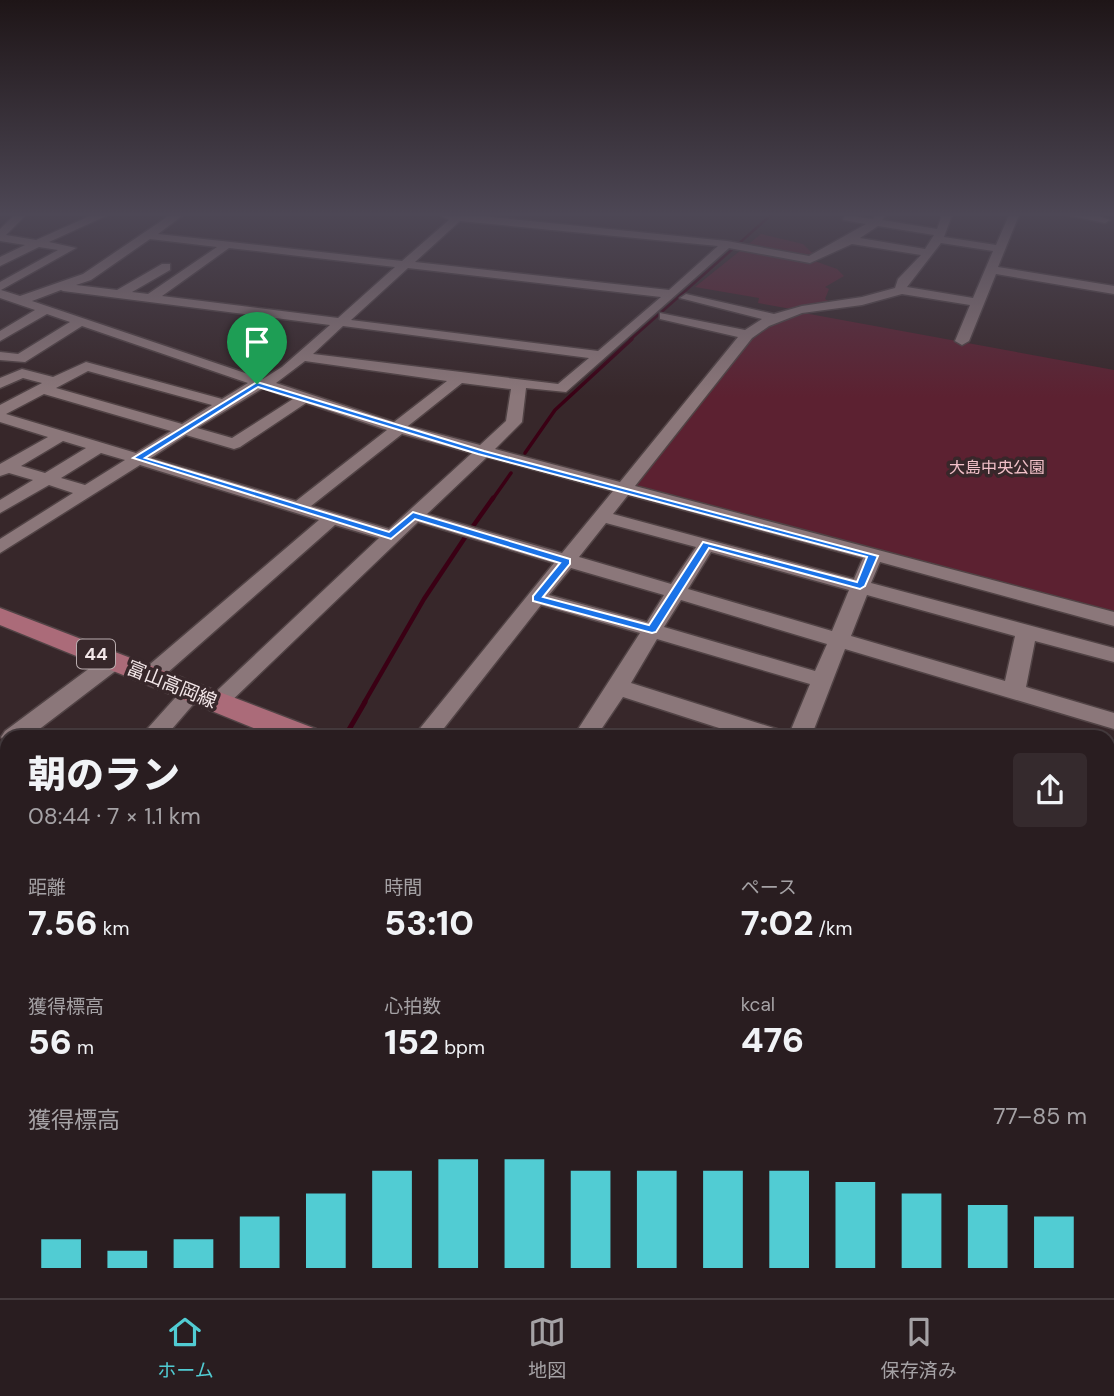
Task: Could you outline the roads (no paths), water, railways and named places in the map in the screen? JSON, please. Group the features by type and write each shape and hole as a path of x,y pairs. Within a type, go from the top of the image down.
{"main road":[{"name":"富山高岡線","path":"0,616 288,730"}],"street":[{"path":"0,286 19,276"},
{"path":"0,307 63,287 87,276"},
{"path":"119,294 151,276"},
{"path":"151,298 183,276"},
{"path":"0,547 138,458 257,384 268,382 305,357 395,276"},
{"path":"519,276 672,293"},
{"path":"521,383 561,389 691,276"},
{"path":"901,290 902,282 908,276"},
{"path":"962,341 990,276"},
{"path":"1026,276 1114,290"},
{"path":"63,287 600,355"},
{"path":"430,730 747,335 775,318 793,311 870,302 901,290 979,303"},
{"path":"0,294 257,384 397,428 1114,619"},
{"path":"686,298 775,318"},
{"path":"0,337 45,310"},
{"path":"665,316 747,335"},
{"path":"0,356 20,359 79,322"},
{"path":"160,730 204,697 391,536 514,422 519,386 305,357"},
{"path":"0,414 86,366 225,404"},
{"path":"0,384 22,373 49,385 183,430 234,444 302,398"},
{"path":"298,508 459,378"},
{"path":"0,414 391,536"},
{"path":"4,469 62,435"},
{"path":"0,509 99,447"},
{"path":"4,469 86,491"},
{"path":"0,509 36,523"},
{"path":"413,515 1114,721"},
{"path":"602,516 1114,655"},
{"path":"150,676 331,518"},
{"path":"589,730 707,544"},
{"path":"802,730 836,640 873,556"},
{"path":"537,598 652,629 820,680"},
{"path":"1014,691 1026,632"},
{"path":"22,730 114,661"},
{"path":"618,687 753,730"}],"waterway":[{"path":"630,340 703,276"},
{"path":"525,453 555,410 632,339"},
{"path":"492,500 511,473"},
{"path":"471,529 493,498"},
{"path":"364,703 424,599 466,536"},
{"path":"349,730 365,702"}],"park label":[{"name":"大島中央公園","path":"997,467"}]}
